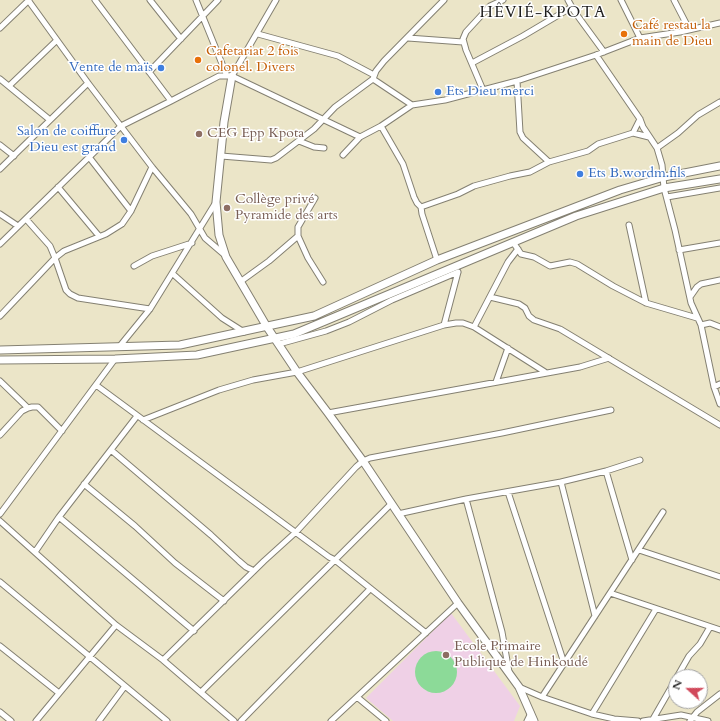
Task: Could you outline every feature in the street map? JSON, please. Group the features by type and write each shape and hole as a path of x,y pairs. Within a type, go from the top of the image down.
{"main road":[{"path":"230,76 216,202 219,235 226,257 267,327 297,372 363,461 458,603 519,687 534,721"},
{"path":"0,350 180,345 314,316 437,260 620,190 664,177 720,166"},
{"path":"0,360 116,359 198,355 294,334 576,216 664,188 720,179"}],"street":[{"path":"0,28 28,0 56,41 152,167 191,214 210,242 226,257"},
{"path":"95,0 171,101"},
{"path":"150,0 181,39"},
{"path":"196,0 230,76"},
{"path":"149,72 218,0"},
{"path":"230,76 258,34 276,0"},
{"path":"221,156 274,159 299,141 324,120 335,107 373,77 384,61 444,0"},
{"path":"483,90 463,42 466,32 490,6 503,0"},
{"path":"568,0 604,52"},
{"path":"621,0 640,38"},
{"path":"674,0 689,29"},
{"path":"472,63 523,36 572,7"},
{"path":"343,155 360,137 381,126 412,105 445,100 517,81 596,55 640,38 720,23"},
{"path":"258,34 338,56 373,77 412,105"},
{"path":"408,38 463,42"},
{"path":"9,86 56,41"},
{"path":"596,55 640,119 643,127 657,148 662,165 664,188 690,297 701,326 714,387 720,404"},
{"path":"0,244 121,126 215,77 230,76 262,89 360,137"},
{"path":"0,79 50,120"},
{"path":"517,81 520,132 523,138 549,162"},
{"path":"0,169 88,83"},
{"path":"657,148 678,133 698,115 720,102"},
{"path":"633,133 640,119"},
{"path":"381,126 403,164 411,191 417,203 421,207 437,260"},
{"path":"421,207 458,194 474,186 530,172 549,162 588,151 598,144 633,133 649,137"},
{"path":"299,141 324,148"},
{"path":"0,144 14,156"},
{"path":"89,157 131,211"},
{"path":"0,316 55,258 67,249 111,231 122,224 131,211 152,167"},
{"path":"58,187 99,236"},
{"path":"667,197 720,188"},
{"path":"315,198 298,227 298,236 310,262 323,282"},
{"path":"119,347 150,309 173,274 216,202"},
{"path":"0,214 18,226"},
{"path":"26,219 50,246 66,290 70,294 78,298 150,309"},
{"path":"629,225 646,303"},
{"path":"240,282 269,261 298,236"},
{"path":"513,242 521,254 534,257 550,266 570,262 577,264 613,286 646,303 697,318"},
{"path":"134,266 152,256 192,243"},
{"path":"679,250 720,243"},
{"path":"474,327 508,262 518,249"},
{"path":"279,344 349,322 392,300 458,272 444,325"},
{"path":"173,274 222,318 244,332"},
{"path":"690,297 701,284 720,280"},
{"path":"490,297 519,304 525,308 528,316 534,320 560,329 720,425"},
{"path":"143,420 219,390 253,380 297,372 444,325 463,323 474,327 545,372"},
{"path":"701,326 710,323 720,327"},
{"path":"496,382 508,348"},
{"path":"328,412 580,366 609,358"},
{"path":"0,514 116,359"},
{"path":"0,381 28,408"},
{"path":"714,387 720,384"},
{"path":"96,385 335,560 426,633"},
{"path":"0,435 10,423 28,408 38,407 62,431"},
{"path":"163,660 296,532 363,461 370,458 502,433 611,410"},
{"path":"35,552 59,517 137,416"},
{"path":"111,450 211,535 242,564 254,571"},
{"path":"398,514 466,499 561,482 606,471 640,460"},
{"path":"606,471 632,560"},
{"path":"561,482 595,616"},
{"path":"84,484 135,526 175,563 224,601"},
{"path":"508,492 564,663"},
{"path":"466,499 502,632 509,672"},
{"path":"201,692 391,504"},
{"path":"542,697 663,512"},
{"path":"59,517 194,631"},
{"path":"0,521 116,625 163,660 234,721"},
{"path":"639,550 720,577"},
{"path":"0,582 167,721"},
{"path":"241,721 370,588"},
{"path":"610,593 720,630"},
{"path":"331,721 458,603"},
{"path":"592,714 656,608"},
{"path":"36,721 116,625"},
{"path":"682,669 689,656 700,644 710,627"},
{"path":"0,646 59,694"},
{"path":"98,721 125,686"},
{"path":"519,687 542,697 592,714 614,719 637,721"},
{"path":"652,719 668,693"},
{"path":"691,719 720,694"},
{"path":"358,697 386,721"},
{"path":"714,699 720,698"},
{"path":"0,712 11,721"},
{"path":"527,721 531,713"},
{"path":"643,721 681,715 691,719 708,721"}],"shaded area":[{"name":"Ecole Primaire Publique de Hinkoudé","path":"451,613 520,706 514,721 393,721 366,698"}],"green space":[{"path":"432,651 440,651 448,654 454,660 457,672 454,684 448,690 440,693 432,693 424,690 418,684 415,676 415,668 418,660 424,654"}],"place":[{"name":"Café restau la main de Dieu","path":"624,34"},
{"name":"Cafetariat 2 fois colonel. Divers","path":"198,60"},
{"name":"Vente de maïs","path":"161,68"},
{"name":"Ets Dieu merci","path":"438,92"},
{"name":"CEG Epp Kpota","path":"199,134"},
{"name":"Salon de coiffure Dieu est grand","path":"124,140"},
{"name":"Ets B.wordm.fils","path":"580,174"},
{"name":"Collège privé Pyramide des arts","path":"227,208"},
{"name":"Ecole Primaire Publique de Hinkoudé","path":"446,655"}],"district":[{"name":"HÊVIÉ-KPOTA","path":"543,13"}]}
